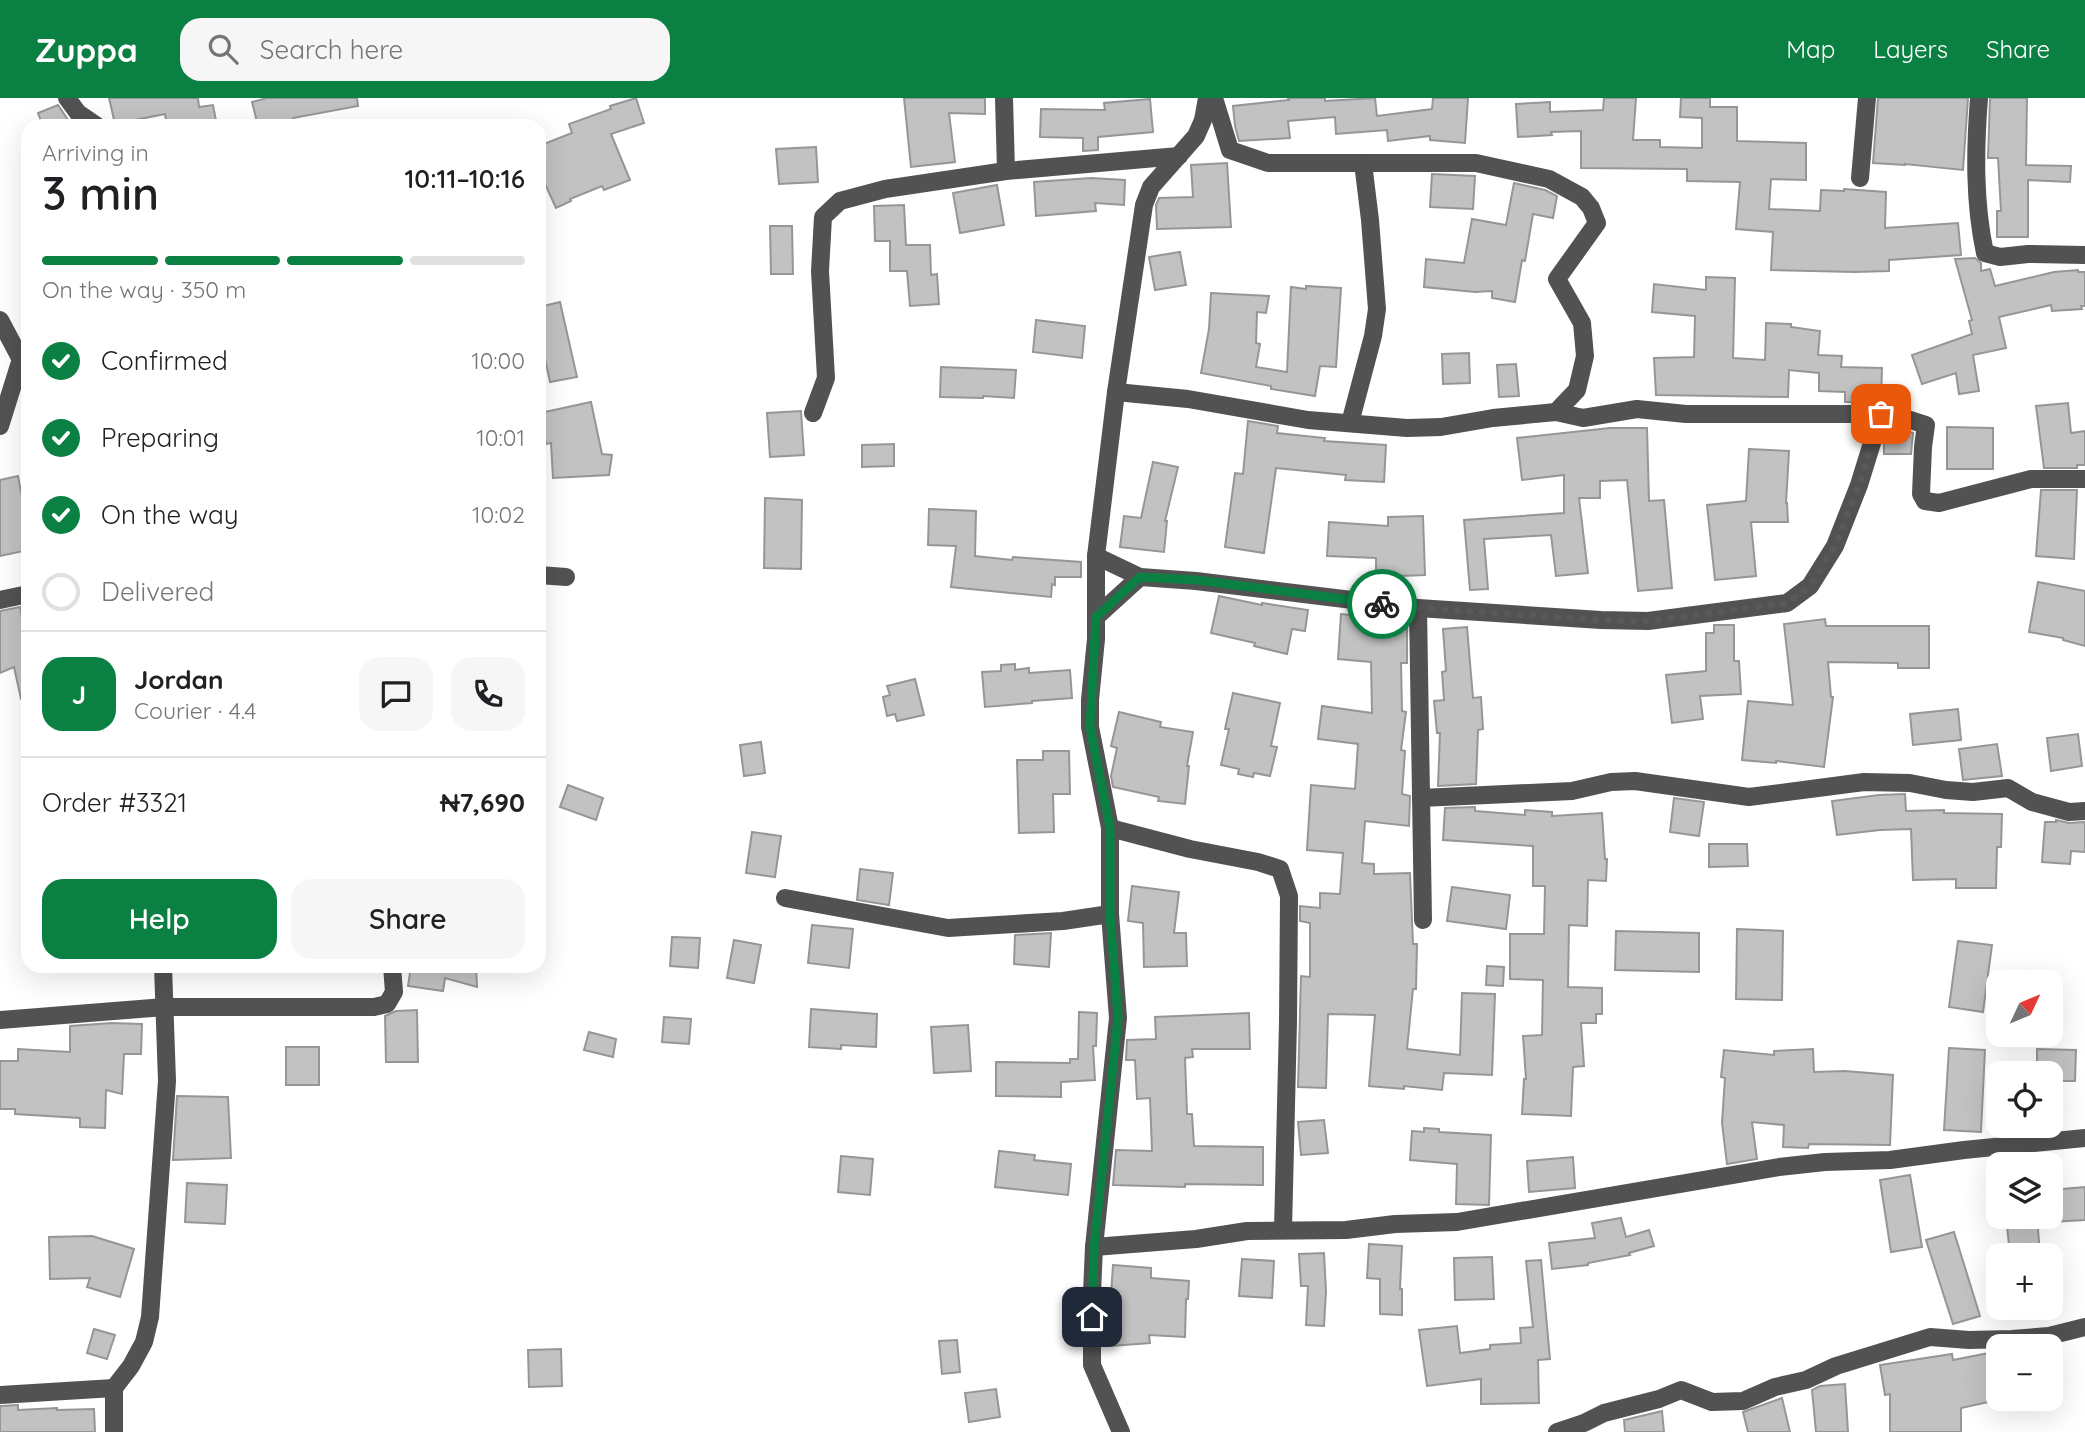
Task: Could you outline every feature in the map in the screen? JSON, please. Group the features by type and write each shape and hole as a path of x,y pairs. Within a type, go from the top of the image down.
{"street":[{"path":"67,98 78,113 87,119"},
{"path":"1004,98 1006,171"},
{"path":"1121,1432 1093,1365 1094,1247 1118,1018 1110,914 1110,828 1090,727 1096,617 1096,556 1116,392 1144,205 1151,187 1196,136 1203,120 1207,98"},
{"path":"1214,98 1230,150 1268,163 1476,163 1549,179 1582,197 1591,208 1597,223 1557,279 1582,323 1585,356 1577,390 1556,412"},
{"path":"1860,178 1867,98"},
{"path":"1979,98 1975,150 1980,230 1985,253 2000,257 2028,254 2085,255"},
{"path":"813,412 826,378 820,271 823,217 840,201 885,188 1006,171 1179,156"},
{"path":"1350,422 1373,336 1377,309 1363,163"},
{"path":"0,320 21,359"},
{"path":"0,426 21,373"},
{"path":"1116,392 1188,399 1308,420 1407,428 1441,428 1493,418 1556,412 1583,418 1637,409 1686,414 1892,414 1926,425 1922,494 1925,501 1939,503 2031,479 2085,479"},
{"path":"1096,556 1140,577 1196,580 1418,608 1648,621 1787,603 1810,586 1835,546 1859,485 1881,414"},
{"path":"546,576 566,577"},
{"path":"1096,617 1140,577"},
{"path":"0,600 21,596"},
{"path":"1418,608 1423,920"},
{"path":"1422,798 1572,791 1611,782 1635,781 1749,797 1851,784 1910,783 1973,792 2008,788 2032,802 2069,811 2085,811"},
{"path":"1110,828 1280,869 1289,896 1283,1230"},
{"path":"785,898 948,928 1063,921 1110,914"},
{"path":"114,1432 114,1388 131,1366 144,1342 150,1317 167,1081 163,973"},
{"path":"0,1020 165,1007 374,1007 387,1004 394,992 393,973"},
{"path":"1094,1247 1196,1239 1247,1231 1346,1230 1395,1224 1457,1222 1779,1167 1890,1160 2085,1138"},
{"path":"1557,1432 1604,1413 1659,1399 1681,1390 1712,1402 1743,1401 1775,1387 1806,1380 1836,1366 1930,1338 2012,1339 2049,1336 2085,1327"},
{"path":"0,1395 114,1388"}],"building":[{"path":"109,98 198,98 199,107 213,105 216,119 166,119 165,114 140,119 114,119"},
{"path":"267,98 357,98 358,106 293,119 256,119 252,102"},
{"path":"636,98 644,123 611,134 630,180 604,190 602,186 556,208 546,186 546,143 572,133 569,124 611,109 610,106"},
{"path":"904,98 985,98 985,114 949,113 955,162 911,167"},
{"path":"1288,98 1325,98 1325,101 1375,98 1377,116 1432,109 1433,98 1468,98 1465,143 1430,140 1430,136 1388,141 1387,130 1336,134 1335,117 1288,121 1290,138 1239,141 1233,106 1289,100"},
{"path":"1604,98 1636,98 1633,140 1660,140 1660,147 1702,148 1702,118 1680,117 1681,98 1710,98 1710,107 1737,107 1737,141 1806,143 1806,180 1771,179 1769,209 1820,211 1821,190 1886,192 1885,228 1958,223 1961,255 1889,260 1889,271 1771,270 1773,232 1736,229 1740,182 1687,181 1687,169 1581,168 1581,131 1518,137 1516,104 1550,102 1550,112 1603,110"},
{"path":"1878,98 1968,98 1963,170 1873,163"},
{"path":"1990,98 2027,98 2026,165 2071,166 2070,182 2028,180 2028,237 1997,237 1997,211 2001,211 1998,158 1988,158"},
{"path":"1150,99 1153,132 1098,137 1098,150 1083,151 1083,138 1040,137 1041,109 1105,110 1104,103"},
{"path":"58,105 67,119 40,119 38,113"},
{"path":"816,147 818,182 779,184 776,149"},
{"path":"1227,163 1231,227 1157,229 1156,205 1159,198 1193,197 1191,165"},
{"path":"1432,174 1475,176 1473,209 1430,207"},
{"path":"1091,178 1125,180 1124,205 1095,203 1096,211 1036,216 1034,182"},
{"path":"1514,183 1545,190 1557,196 1553,218 1533,214 1515,302 1492,298 1492,291 1424,287 1426,259 1464,263 1472,219 1506,225"},
{"path":"997,185 1004,225 960,233 953,193"},
{"path":"904,205 906,245 930,245 931,275 937,274 939,304 910,306 907,271 890,271 890,241 875,241 874,206"},
{"path":"770,226 792,226 793,274 771,274"},
{"path":"1180,252 1186,285 1155,290 1149,257"},
{"path":"1975,258 1981,263 1981,271 1990,269 1995,286 2054,272 2085,272 2085,306 2081,306 2082,309 2052,311 2051,305 1999,317 2006,348 1973,355 1979,391 1959,394 1956,373 1922,384 1912,355 1972,334 1969,321 1972,320 1955,259"},
{"path":"1706,277 1735,278 1733,358 1765,360 1766,323 1791,324 1791,327 1820,331 1818,355 1842,356 1841,367 1882,368 1881,402 1845,402 1845,392 1819,391 1819,373 1789,370 1788,397 1656,395 1654,358 1694,357 1695,316 1652,312 1654,284 1706,290"},
{"path":"1306,286 1341,288 1336,367 1320,366 1315,396 1201,373 1209,329 1211,293 1269,296 1266,313 1257,312 1256,343 1260,344 1256,367 1287,372 1291,287 1306,289"},
{"path":"560,302 577,377 550,382 546,363 546,305"},
{"path":"1036,320 1085,326 1082,358 1033,352"},
{"path":"1469,353 1470,383 1443,384 1442,354"},
{"path":"1516,364 1519,396 1499,397 1497,365"},
{"path":"941,367 1016,370 1014,398 940,397"},
{"path":"591,402 602,454 612,455 609,475 553,478 551,443 546,444 546,412"},
{"path":"2068,403 2071,433 2085,431 2085,465 2077,465 2077,468 2044,468 2036,406"},
{"path":"801,411 804,455 770,457 767,413"},
{"path":"1248,421 1278,426 1277,433 1325,438 1324,441 1386,445 1384,482 1345,480 1346,475 1276,468 1264,553 1225,547 1235,473 1243,474"},
{"path":"1947,427 1993,428 1993,469 1947,469"},
{"path":"1610,428 1647,428 1649,501 1664,500 1672,588 1638,591 1627,480 1600,481 1600,498 1579,498 1588,573 1556,576 1551,535 1484,539 1488,589 1470,590 1464,520 1564,513 1564,475 1522,480 1517,438"},
{"path":"1889,428 1913,433 1911,454 1884,454"},
{"path":"894,444 894,466 862,467 862,445"},
{"path":"1749,449 1789,451 1786,503 1788,522 1751,522 1756,576 1715,580 1707,505 1746,501"},
{"path":"1153,462 1178,467 1165,521 1164,552 1120,547 1124,516 1141,518"},
{"path":"18,476 21,492 21,552 0,556 0,480"},
{"path":"2041,490 2077,490 2074,559 2036,556"},
{"path":"765,498 802,500 801,569 764,568"},
{"path":"929,509 976,511 975,556 1081,562 1081,577 1055,577 1051,597 951,587 956,546 928,545"},
{"path":"1423,516 1425,575 1376,577 1376,558 1327,556 1329,522 1388,526 1388,517"},
{"path":"2038,582 2085,591 2085,646 2063,638 2029,632"},
{"path":"1219,596 1262,605 1308,610 1305,631 1292,629 1287,654 1211,633"},
{"path":"20,607 21,699 14,667 0,673 0,611"},
{"path":"1341,614 1366,617 1366,622 1407,623 1407,663 1401,663 1402,711 1406,712 1401,750 1405,751 1402,794 1410,796 1409,826 1365,821 1362,863 1374,864 1374,874 1410,873 1413,944 1417,944 1416,989 1413,989 1407,1049 1460,1055 1462,993 1495,994 1492,1075 1444,1073 1442,1090 1369,1086 1375,1015 1328,1014 1326,1088 1298,1087 1301,976 1310,977 1310,923 1300,921 1300,906 1320,908 1320,893 1340,894 1343,853 1307,850 1311,785 1355,789 1358,744 1318,739 1322,706 1372,713 1371,662 1338,659"},
{"path":"1825,619 1826,626 1929,626 1929,668 1898,668 1898,663 1828,662 1833,697 1824,767 1742,760 1748,701 1793,705 1784,624"},
{"path":"1714,625 1734,625 1734,661 1739,661 1741,694 1700,696 1703,719 1672,723 1666,675 1706,671 1706,633 1714,633"},
{"path":"1467,627 1473,698 1481,697 1483,729 1478,730 1476,784 1438,786 1440,733 1437,733 1434,701 1444,700 1442,672 1446,671 1443,629"},
{"path":"1015,664 1015,670 1029,668 1029,673 1070,670 1072,698 985,707 982,672 1001,671 1001,665"},
{"path":"915,679 924,715 897,721 895,714 887,716 883,697 890,695 887,686"},
{"path":"1233,693 1280,703 1271,746 1277,747 1270,776 1238,774 1239,769 1221,765"},
{"path":"1958,709 1961,740 1913,745 1910,714"},
{"path":"1119,712 1161,722 1160,727 1193,732 1187,766 1185,804 1158,801 1159,797 1113,787 1111,776 1117,748 1111,746"},
{"path":"2078,734 2082,766 2051,771 2047,738"},
{"path":"761,742 765,773 744,776 740,745"},
{"path":"1997,744 2002,776 1963,780 1959,749"},
{"path":"1043,751 1069,751 1070,794 1053,794 1054,832 1019,833 1017,760 1043,760"},
{"path":"568,785 603,798 596,820 560,807"},
{"path":"1905,794 1906,811 1944,810 1944,813 2002,814 2001,847 1997,847 1996,888 1956,888 1956,879 1913,880 1911,829 1837,835 1832,801"},
{"path":"1674,798 1704,802 1699,836 1670,832"},
{"path":"1475,807 1475,811 1525,815 1525,810 1552,812 1552,816 1602,813 1607,859 1606,881 1588,880 1587,926 1569,925 1568,987 1602,988 1602,1014 1596,1014 1596,1023 1581,1023 1584,1066 1573,1067 1571,1116 1522,1114 1526,1079 1523,1036 1542,1035 1543,980 1510,979 1510,934 1544,934 1545,886 1533,886 1533,846 1443,840 1445,808"},
{"path":"2045,822 2085,822 2085,852 2071,851 2070,864 2042,862"},
{"path":"752,832 781,836 775,877 746,873"},
{"path":"1709,844 1747,844 1748,866 1709,867"},
{"path":"860,869 893,873 889,905 857,900"},
{"path":"1132,886 1179,892 1174,933 1186,933 1187,966 1144,967 1143,923 1128,921"},
{"path":"1452,887 1510,895 1506,929 1447,921"},
{"path":"812,925 853,929 849,968 808,963"},
{"path":"1737,929 1783,931 1782,1000 1736,999"},
{"path":"1616,931 1699,933 1699,972 1615,970"},
{"path":"1051,933 1049,967 1014,964 1015,935"},
{"path":"672,937 700,938 698,968 670,966"},
{"path":"734,940 761,945 754,983 727,978"},
{"path":"1958,941 1992,945 1989,970 1986,970 1983,1012 1949,1007"},
{"path":"1487,966 1504,967 1503,986 1486,985"},
{"path":"410,973 476,973 477,987 445,978 443,991 408,986"},
{"path":"811,1009 877,1014 876,1047 809,1047"},
{"path":"417,1010 418,1062 386,1062 385,1016 396,1011"},
{"path":"1079,1012 1097,1013 1096,1046 1093,1046 1095,1080 1061,1082 1061,1097 996,1096 996,1062 1070,1063 1070,1059 1078,1059"},
{"path":"1249,1013 1250,1049 1192,1049 1193,1057 1185,1058 1187,1114 1192,1114 1194,1146 1263,1147 1263,1185 1113,1185 1116,1150 1152,1151 1150,1098 1137,1099 1135,1060 1126,1060 1127,1040 1156,1039 1155,1017"},
{"path":"664,1017 691,1019 689,1044 662,1042"},
{"path":"142,1024 141,1054 124,1054 122,1094 106,1090 105,1128 80,1127 80,1118 15,1114 15,1109 0,1109 0,1061 18,1061 18,1049 70,1052 70,1026"},
{"path":"968,1025 971,1071 934,1073 931,1027"},
{"path":"589,1032 616,1039 613,1057 584,1050"},
{"path":"286,1047 319,1047 319,1085 286,1085"},
{"path":"1949,1048 1985,1050 1981,1132 1944,1130"},
{"path":"1813,1049 1814,1072 1845,1071 1893,1075 1890,1145 1809,1144 1808,1148 1783,1147 1784,1125 1752,1122 1757,1159 1727,1164 1722,1123 1725,1078 1721,1077 1724,1050 1774,1055 1774,1051"},
{"path":"2037,1049 2076,1050 2075,1081 2063,1081 2063,1061 2037,1061"},
{"path":"177,1096 228,1097 231,1158 173,1160"},
{"path":"1324,1120 1328,1153 1301,1155 1298,1122"},
{"path":"1424,1128 1439,1129 1439,1132 1491,1135 1489,1205 1456,1204 1457,1164 1410,1160 1412,1131 1424,1132"},
{"path":"999,1151 1035,1155 1034,1160 1071,1164 1068,1195 995,1187"},
{"path":"841,1156 873,1159 870,1195 838,1192"},
{"path":"1573,1157 1575,1188 1529,1192 1527,1161"},
{"path":"1910,1175 1922,1247 1891,1252 1880,1180"},
{"path":"187,1183 227,1185 225,1224 185,1222"},
{"path":"2085,1187 2085,1220 2063,1221 2063,1189"},
{"path":"1621,1218 1626,1237 1649,1230 1654,1246 1588,1265 1552,1269 1549,1243 1595,1238 1592,1223"},
{"path":"2007,1229 2038,1229 2039,1243 2009,1243"},
{"path":"1954,1232 1980,1316 1953,1324 1926,1240"},
{"path":"92,1236 134,1249 120,1297 87,1287 90,1278 50,1279 49,1237"},
{"path":"1369,1244 1402,1246 1402,1315 1380,1314 1380,1279 1367,1278"},
{"path":"1324,1253 1324,1326 1306,1325 1308,1286 1301,1286 1299,1254"},
{"path":"1492,1257 1494,1299 1455,1300 1454,1258"},
{"path":"1242,1259 1274,1261 1272,1298 1239,1296"},
{"path":"1541,1260 1550,1359 1538,1360 1539,1403 1481,1404 1481,1379 1427,1386 1419,1330 1457,1326 1460,1353 1490,1349 1490,1345 1521,1343 1520,1328 1533,1327 1526,1261"},
{"path":"1113,1265 1151,1268 1151,1278 1189,1281 1185,1337 1149,1335 1150,1343 1111,1346 1109,1324"},
{"path":"94,1329 115,1335 107,1359 87,1353"},
{"path":"957,1340 960,1372 942,1374 939,1341"},
{"path":"561,1349 562,1386 529,1387 528,1350"},
{"path":"1952,1354 1953,1360 1986,1354 1986,1403 1961,1408 1961,1432 1890,1432 1890,1394 1885,1395 1880,1365"},
{"path":"1845,1384 1848,1432 1816,1432 1812,1390 1820,1386"},
{"path":"996,1389 1000,1417 969,1422 965,1393"},
{"path":"1782,1398 1790,1432 1748,1432 1743,1412"},
{"path":"18,1405 18,1410 94,1409 95,1432 0,1432 0,1406"},
{"path":"1662,1411 1664,1432 1625,1432 1624,1420"}],"way so far":[{"path":"1382,604 1648,621 1787,603 1810,586 1835,546 1859,485 1881,414"}],"route":[{"path":"1092,1317 1094,1247 1118,1018 1110,914 1110,828 1090,727 1096,617 1140,577 1196,580 1382,604"}]}
